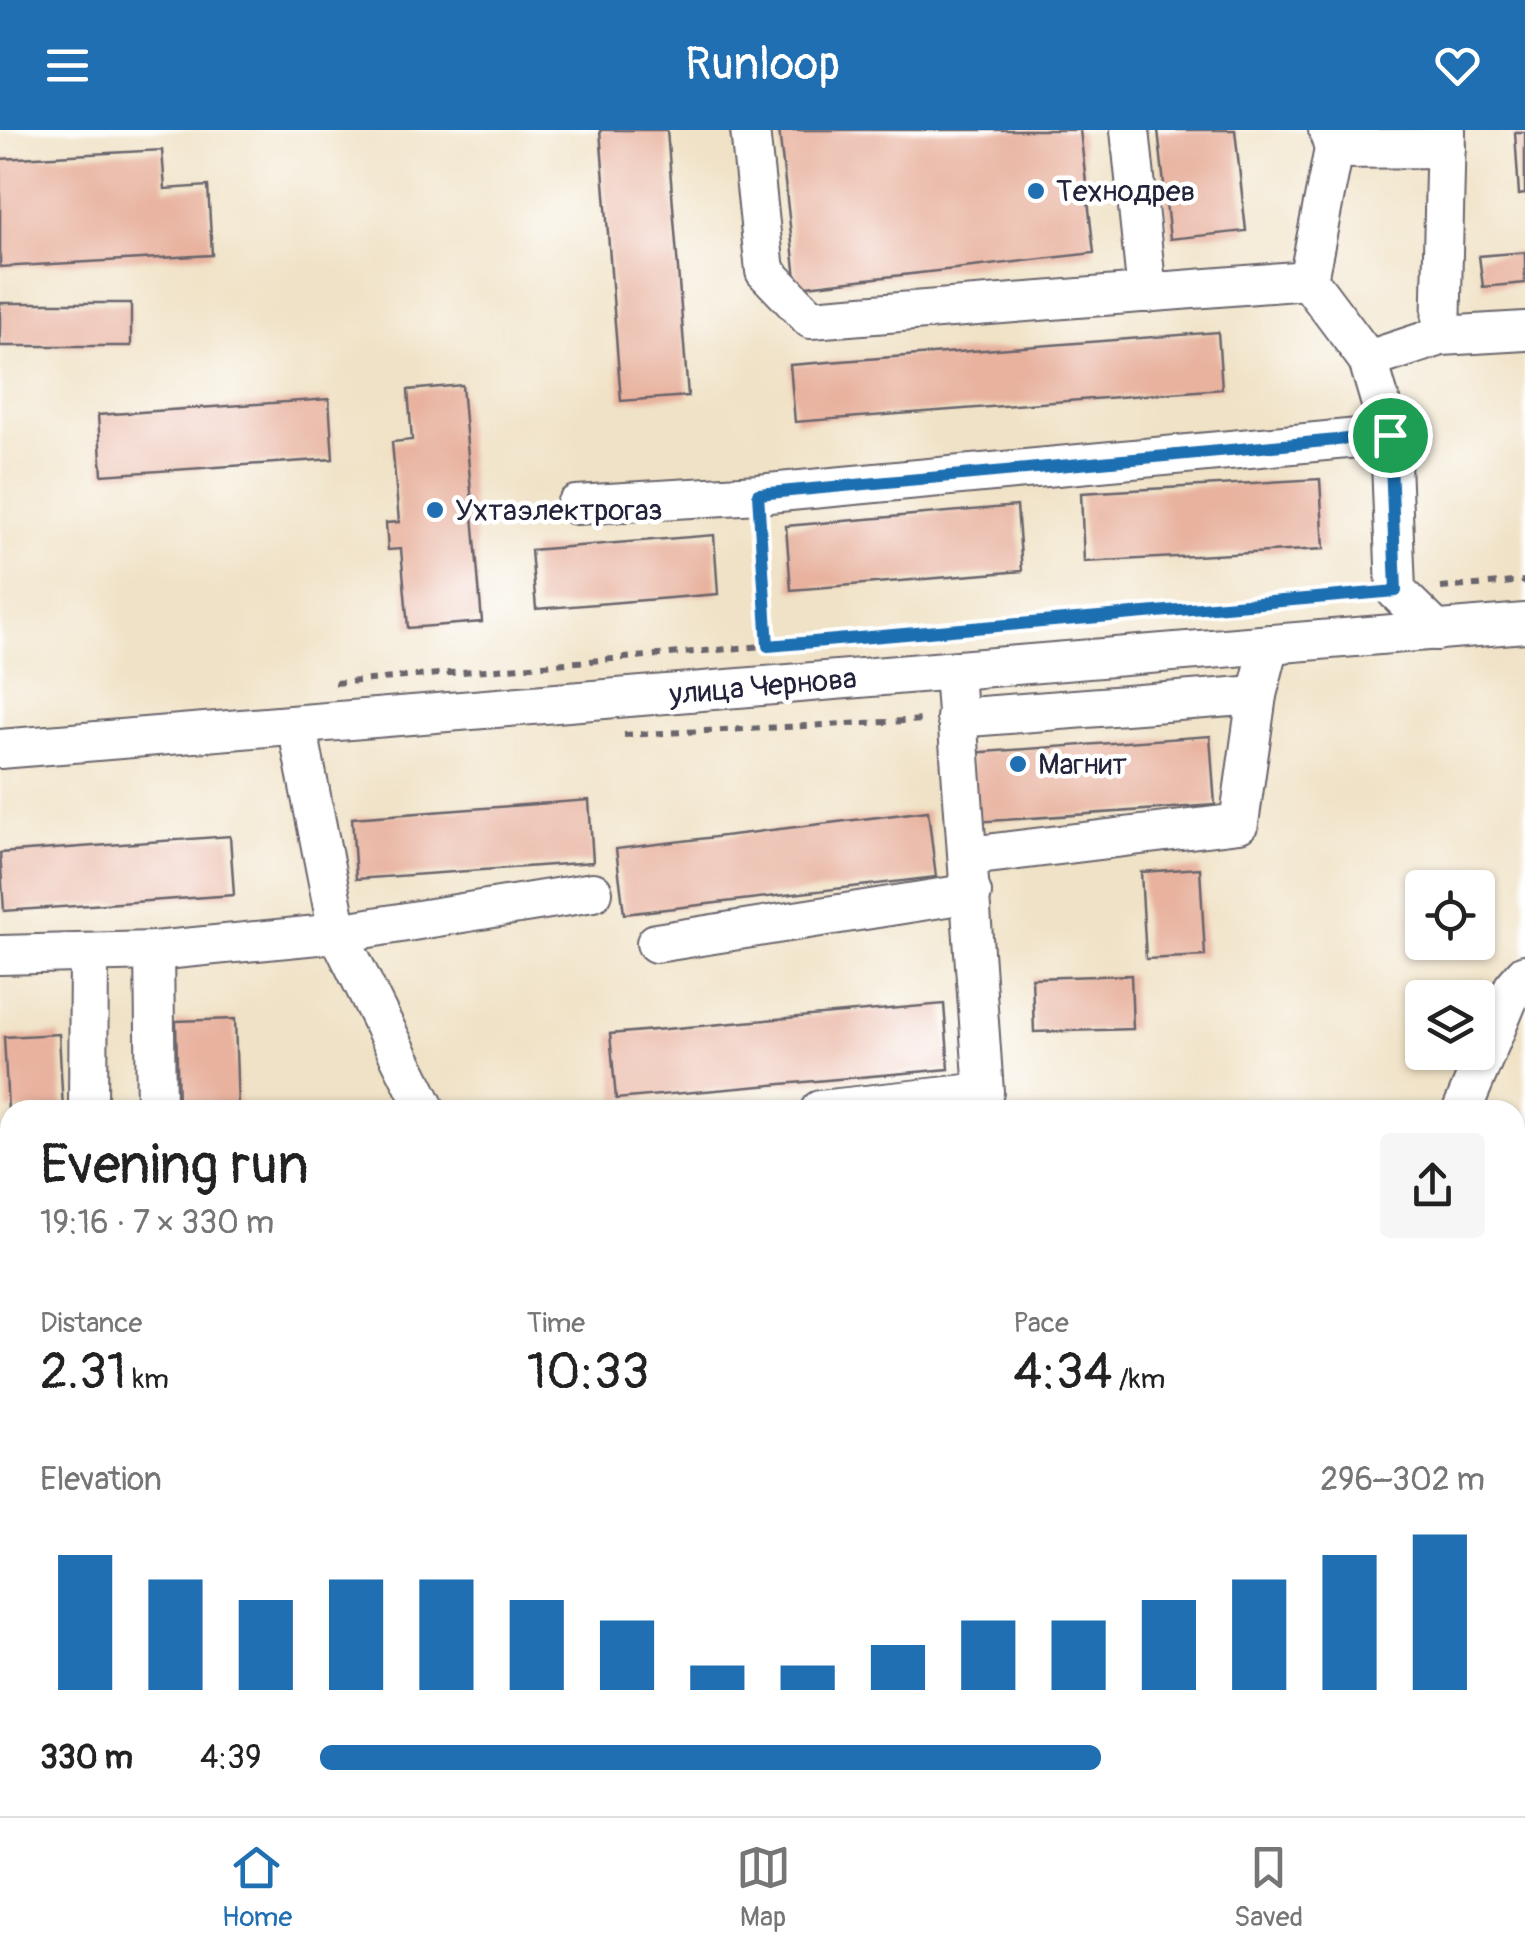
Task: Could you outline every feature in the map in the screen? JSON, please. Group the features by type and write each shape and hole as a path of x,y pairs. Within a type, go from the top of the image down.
{"street":[{"path":"750,130 765,271 811,319 1308,280"},
{"path":"1130,130 1147,292"},
{"path":"1437,631 1396,591 1390,435 1368,360 1308,280 1331,139 1446,139 1441,336"},
{"path":"1368,360 1441,336 1525,330"},
{"path":"576,505 758,494 1390,435"},
{"name":"улица Чернова","path":"0,749 1525,624"},
{"path":"656,943 971,874 1240,823 1257,695 1270,644"},
{"path":"911,1100 984,1092 954,670"},
{"path":"956,718 1257,695"},
{"path":"296,725 338,933 421,1100"},
{"path":"0,954 154,951 338,933 593,892"},
{"path":"154,951 156,1100"},
{"path":"88,1100 89,954"},
{"path":"1466,1100 1512,988 1525,974"}],"path":[{"path":"758,494 773,686"},
{"path":"315,685 1525,581"}],"building":[{"path":"600,130 667,130 688,396 621,401"},
{"path":"779,130 1080,130 1094,253 797,287"},
{"path":"1158,130 1235,130 1246,231 1170,239"},
{"path":"1515,132 1525,132 1525,194 1519,195"},
{"path":"162,150 165,189 208,186 212,255 0,267 0,159"},
{"path":"1525,252 1525,283 1483,287 1479,256"},
{"path":"0,303 131,303 131,346 0,346"},
{"path":"1218,332 1222,389 795,422 790,365"},
{"name":"Ухтаэлектрогаз","path":"462,385 482,622 408,628 401,549 388,550 386,523 399,522 392,442 412,440 408,390"},
{"path":"329,399 333,459 102,475 98,415"},
{"path":"1320,479 1324,549 1084,562 1081,493"},
{"path":"1017,506 1022,571 791,590 786,526"},
{"path":"714,535 718,594 536,609 531,550"},
{"path":"1210,736 1215,805 975,822 970,753"},
{"path":"589,800 593,862 356,879 352,818"},
{"path":"928,811 936,877 624,914 616,849"},
{"path":"230,836 234,895 4,911 0,853"},
{"path":"1200,868 1205,956 1146,959 1141,872"},
{"path":"1131,975 1133,1029 1034,1032 1032,978"},
{"path":"944,1004 949,1069 616,1099 610,1034"},
{"path":"235,1019 238,1100 178,1100 176,1021"},
{"path":"59,1034 62,1100 7,1100 4,1037"}],"place":[{"name":"Технодрев","path":"1036,191"},
{"name":"Ухтаэлектрогаз","path":"435,510"},
{"name":"Магнит","path":"1018,764"}],"route":[{"path":"1390,435 1396,591 768,646 758,494 1390,435"}]}
